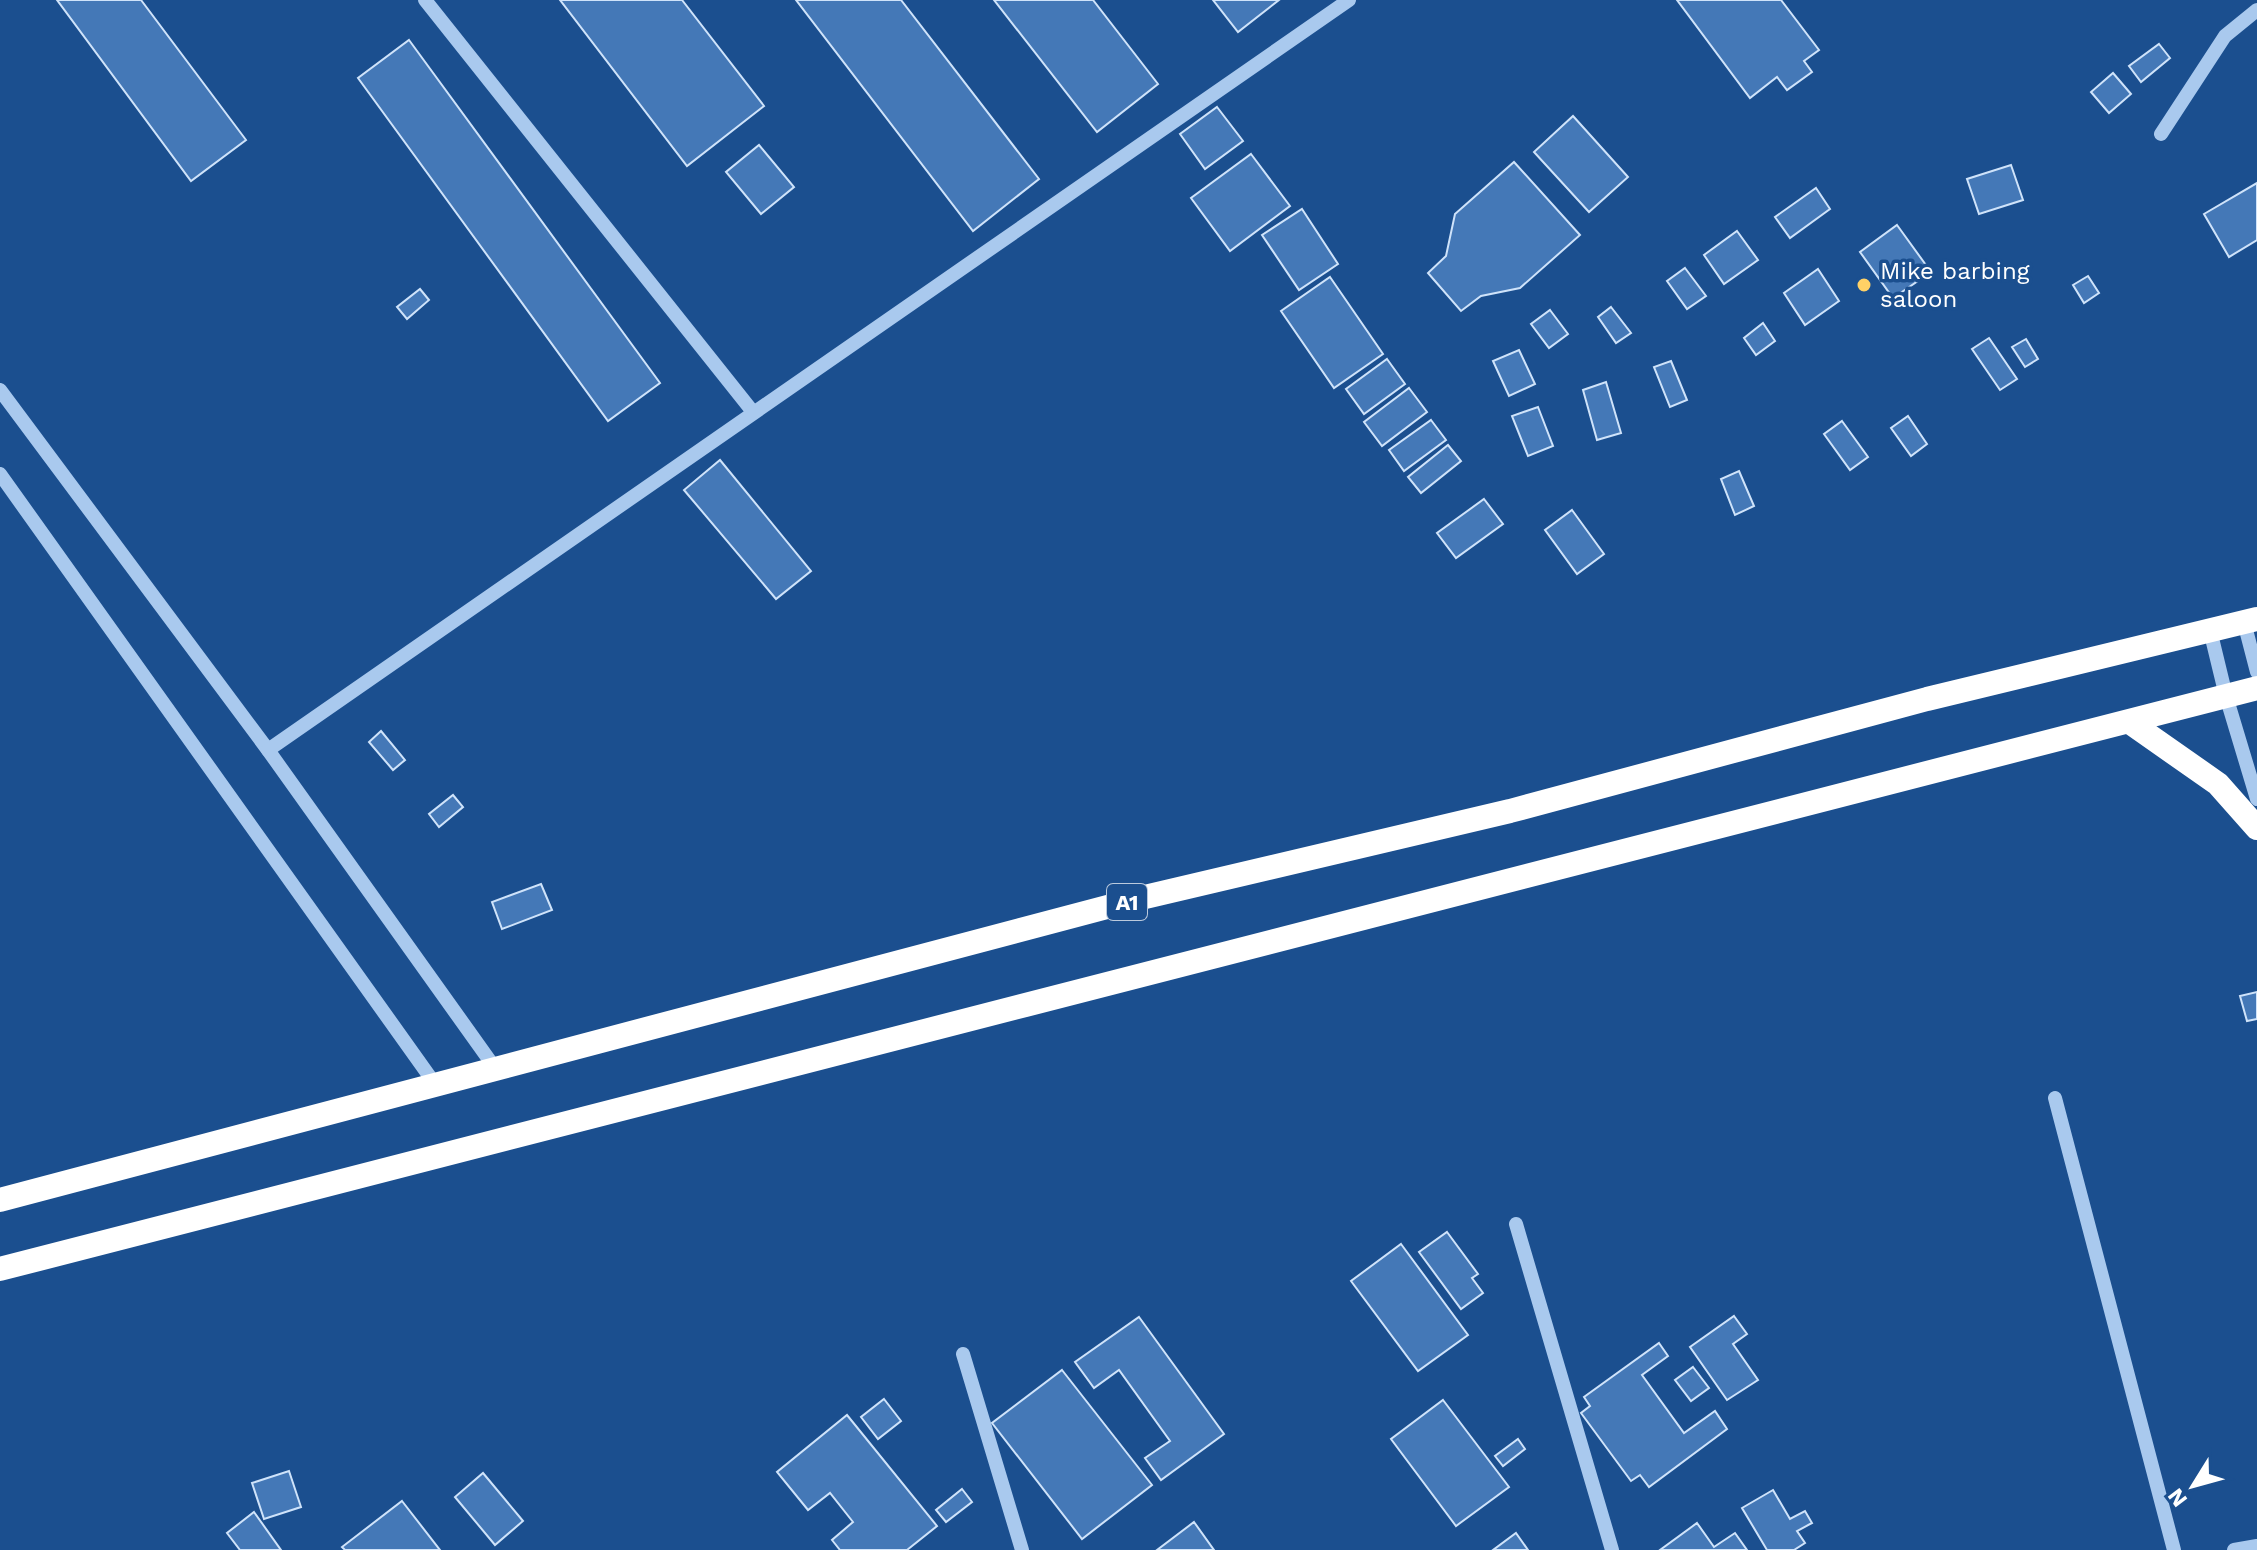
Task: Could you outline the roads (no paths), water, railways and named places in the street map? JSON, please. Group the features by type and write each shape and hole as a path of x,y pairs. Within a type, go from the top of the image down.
{"highway":[{"name":"A1","path":"0,1200 1130,901 1510,811 1927,699 2250,620"},
{"path":"0,1269 1179,967 1568,864 2131,723 2257,688"},
{"path":"2131,723 2218,784 2257,828"}],"street":[{"path":"425,0 753,412"},
{"path":"268,750 1349,0"},
{"path":"2161,134 2225,36 2257,10"},
{"path":"0,390 268,750 495,1068"},
{"path":"0,474 435,1084"},
{"path":"2250,620 2257,672"},
{"path":"2210,630 2257,799"},
{"path":"2055,1098 2174,1550"},
{"path":"1516,1224 1612,1550"},
{"path":"963,1354 1022,1550"},
{"path":"2234,1550 2257,1546"}],"place":[{"name":"Mike barbing saloon","path":"1864,285"}]}
